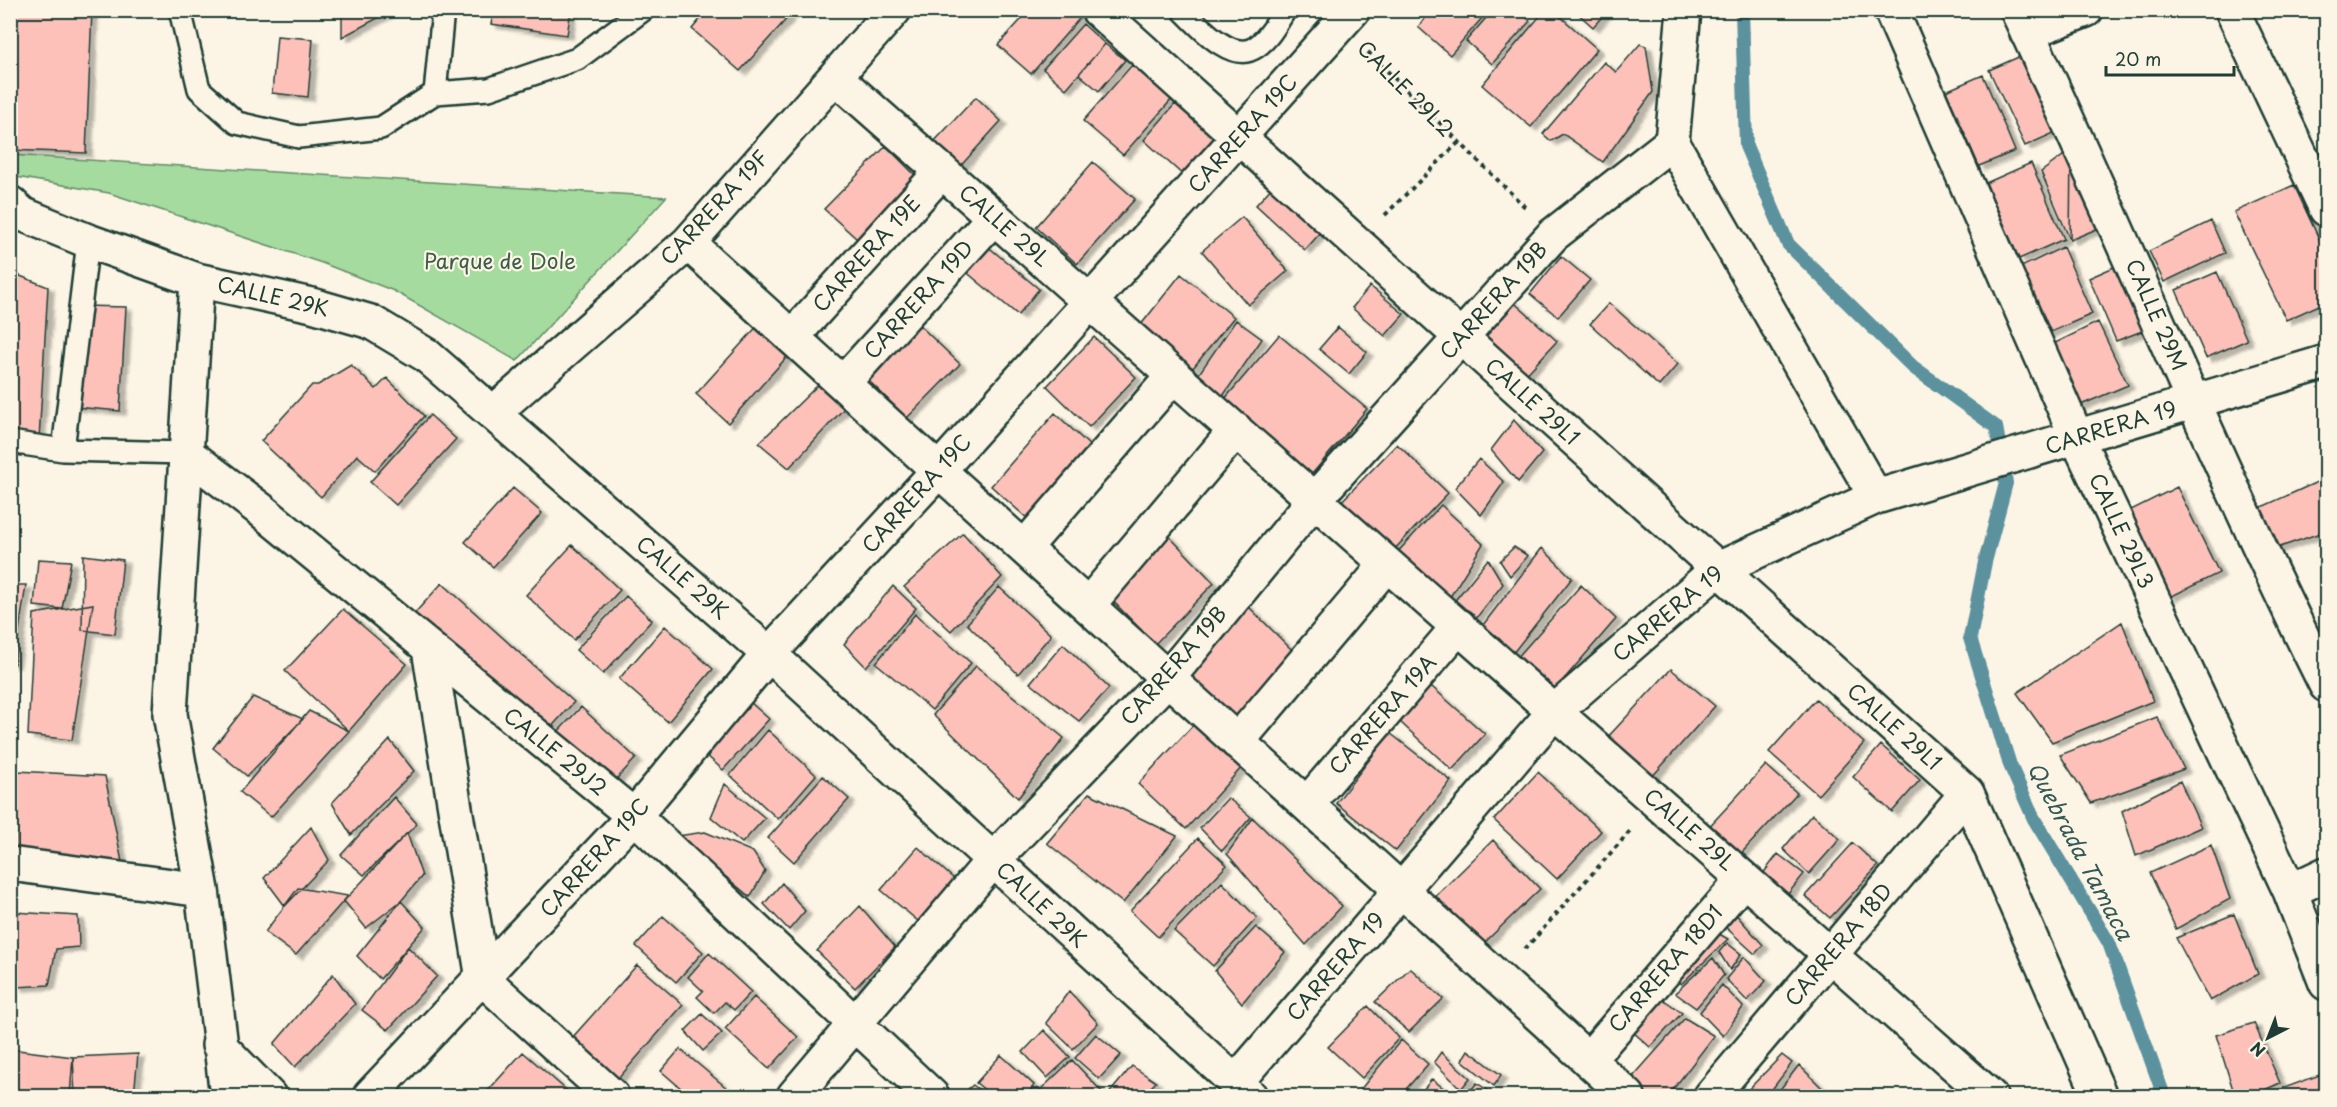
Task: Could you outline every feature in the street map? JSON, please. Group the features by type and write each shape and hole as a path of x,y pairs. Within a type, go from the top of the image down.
{"street":[{"name":"CARRERA 19F","path":"493,413 688,243 894,10"},
{"name":"CALLE 29L1","path":"1098,10 1967,793"},
{"path":"1684,10 1671,142 1876,496"},
{"name":"CALLE 29L3","path":"1891,10 2078,438 2289,891 2326,983"},
{"path":"2022,22 2086,10"},
{"path":"2232,10 2326,209"},
{"name":"CARRERA 19C","path":"370,1096 483,979 634,816 769,654 939,471 1090,301 1240,138 1339,15"},
{"name":"CALLE 29M","path":"2022,22 2196,402 2266,565 2326,685"},
{"name":"CALLE 29L","path":"835,76 1990,1096"},
{"name":"CARRERA 19B","path":"794,1096 993,860 1168,678 1314,500 1553,235 1671,142"},
{"name":"CARRERA 19E","path":"792,337 942,171"},
{"name":"CALLE 29K","path":"14,210 88,241 197,280 312,305 371,322 426,355 769,654 1243,1090"},
{"name":"CARRERA 19D","path":"843,383 994,217"},
{"path":"688,243 1628,1096"},
{"path":"197,280 170,714 202,890 227,1096"},
{"name":"CARRERA 19","path":"1243,1090 1402,891 1555,711 1718,569 1876,496 2038,450 2326,362"},
{"path":"1024,548 1174,375"},
{"path":"1088,605 1236,430"},
{"name":"CALLE 29J2","path":"186,453 261,510 634,816 932,1096"},
{"path":"1238,742 1387,564"},
{"name":"CARRERA 19A","path":"1307,804 1459,626"},
{"path":"429,650 483,979 612,1096"},
{"path":"1967,793 2100,1096"},
{"name":"CARRERA 18D","path":"1711,1096 1967,793"},
{"path":"10,864 202,890"},
{"path":"2289,891 2326,874"},
{"name":"CARRERA 18D1","path":"1588,1060 1744,879"},
{"path":"219,1045 269,1096"}],"lane":[{"path":"180,10 199,88 237,123 299,137 381,128 435,93 489,89 577,59 643,10"},
{"path":"435,93 443,10"},
{"path":"1183,10 1217,43 1240,50 1254,49 1265,40 1285,10"},
{"path":"63,450 88,241"},
{"path":"10,442 63,450 186,453"}],"path":[{"name":"CALLE 29L2","path":"1339,15 1459,142 1553,235"},
{"name":"CALLE 29L2","path":"1356,243 1459,142"},
{"path":"1499,979 1656,801"}],"green space":[{"name":"Parque de Dole","path":"10,155 666,197 517,361 394,291 322,263 109,193 11,176"}],"building":[{"path":"10,10 92,10 86,153 10,150"},
{"path":"342,10 393,10 342,37"},
{"path":"494,10 571,10 567,35 491,24"},
{"path":"708,10 785,10 790,15 740,71 692,29"},
{"path":"1030,10 1070,10 1079,19 1031,74 998,45"},
{"path":"1432,10 1489,10 1450,55 1418,27"},
{"path":"1493,10 1518,10 1530,21 1492,64 1466,41"},
{"path":"1545,10 1553,10 1597,49 1531,127 1482,85"},
{"path":"1574,10 1608,10 1593,27"},
{"path":"1083,24 1105,44 1066,89 1043,69"},
{"path":"277,36 313,39 308,97 272,93"},
{"path":"1105,44 1125,60 1099,91 1079,74"},
{"path":"1640,44 1646,46 1653,92 1603,162 1563,134 1551,141 1543,134 1604,62 1616,72"},
{"path":"2030,52 2065,128 2025,146 1989,70"},
{"path":"1132,65 1172,99 1123,155 1083,121"},
{"path":"1983,75 2015,151 1979,166 1946,91"},
{"path":"976,97 1001,121 957,170 930,146"},
{"path":"1175,104 1216,139 1184,176 1144,140"},
{"path":"886,146 917,177 857,239 824,209"},
{"path":"2071,150 2104,226 2070,240"},
{"path":"2071,150 2070,240 2041,172"},
{"path":"1093,162 1135,199 1077,264 1036,227"},
{"path":"2031,163 2064,239 2019,259 1986,183"},
{"path":"2294,185 2326,254 2326,302 2286,320 2234,212"},
{"path":"1273,186 1322,231 1305,250 1256,205"},
{"path":"1242,217 1288,271 1248,305 1202,251"},
{"path":"2211,221 2225,253 2164,282 2149,251"},
{"path":"986,245 1039,289 1018,315 964,270"},
{"path":"2063,247 2092,314 2046,334 2017,269"},
{"path":"1561,256 1590,280 1558,317 1530,294"},
{"path":"2123,263 2150,328 2116,341 2089,278"},
{"path":"10,272 48,287 39,440 10,437"},
{"path":"2217,272 2247,340 2206,358 2176,290"},
{"path":"1181,274 1234,317 1193,368 1140,326"},
{"path":"1370,286 1404,314 1385,336 1352,308"},
{"path":"1510,299 1557,341 1523,378 1477,336"},
{"path":"1609,303 1678,364 1659,386 1590,324"},
{"path":"83,306 126,307 120,411 75,407"},
{"path":"1236,320 1262,339 1223,396 1196,378"},
{"path":"761,322 793,350 728,423 696,394"},
{"path":"2098,322 2128,385 2076,407 2047,347"},
{"path":"917,323 960,364 907,418 865,377"},
{"path":"1338,327 1367,352 1349,374 1319,349"},
{"path":"1279,335 1367,409 1312,474 1224,400"},
{"path":"1094,337 1136,377 1089,427 1047,386"},
{"path":"351,365 376,389 387,378 424,416 375,471 357,455 321,497 261,441 312,385 318,385"},
{"path":"822,381 848,404 789,468 759,443"},
{"path":"1055,413 1092,448 1029,520 991,486"},
{"path":"430,415 456,439 396,505 370,482"},
{"path":"1514,420 1542,453 1518,482 1491,450"},
{"path":"1397,444 1448,493 1389,555 1337,506"},
{"path":"1479,459 1504,482 1481,515 1455,488"},
{"path":"2326,478 2326,531 2263,553 2255,510"},
{"path":"2177,487 2219,573 2170,597 2129,511"},
{"path":"513,488 542,513 493,567 465,542"},
{"path":"1441,505 1483,544 1445,605 1394,556"},
{"path":"963,533 1002,577 951,631 904,587"},
{"path":"1167,534 1214,583 1155,644 1106,594"},
{"path":"572,545 620,590 574,640 526,595"},
{"path":"1514,547 1528,556 1510,576 1500,561"},
{"path":"1542,548 1572,578 1513,653 1483,625"},
{"path":"83,555 123,560 115,634 82,630"},
{"path":"38,559 71,561 62,609 34,606"},
{"path":"1488,559 1503,584 1474,621 1453,603"},
{"path":"442,583 574,702 546,733 414,614"},
{"path":"10,585 26,585 14,664 10,664"},
{"path":"1581,585 1616,619 1552,693 1516,659"},
{"path":"893,586 916,608 866,667 844,644"},
{"path":"999,587 1051,635 1018,674 967,624"},
{"path":"626,596 652,620 603,674 576,650"},
{"path":"1245,603 1292,650 1236,718 1183,669"},
{"path":"93,604 72,740 28,735 34,614"},
{"path":"343,609 407,664 349,731 285,671"},
{"path":"915,614 971,663 932,710 876,663"},
{"path":"2122,622 2153,701 2052,742 2017,693"},
{"path":"665,626 713,669 668,722 619,679"},
{"path":"1063,644 1109,688 1079,721 1030,683"},
{"path":"976,666 1064,738 1018,798 933,715"},
{"path":"1671,669 1715,706 1650,779 1606,739"},
{"path":"1431,686 1485,734 1452,770 1399,721"},
{"path":"742,695 769,719 723,770 696,746"},
{"path":"253,697 303,719 247,776 213,748"},
{"path":"1816,699 1864,743 1818,795 1769,752"},
{"path":"581,707 636,758 608,788 553,737"},
{"path":"309,711 349,731 271,817 240,792"},
{"path":"2157,717 2184,769 2091,803 2060,755"},
{"path":"1195,723 1243,766 1186,829 1138,784"},
{"path":"768,730 816,775 778,819 730,775"},
{"path":"1390,733 1451,781 1396,851 1336,803"},
{"path":"390,740 414,771 351,835 332,803"},
{"path":"1881,745 1920,780 1892,812 1853,777"},
{"path":"1766,765 1797,793 1735,860 1705,831"},
{"path":"17,771 105,776 122,862 15,857"},
{"path":"1538,772 1601,831 1557,879 1494,820"},
{"path":"823,776 849,799 794,862 768,838"},
{"path":"2180,781 2201,827 2136,856 2122,811"},
{"path":"725,784 765,818 742,843 711,817"},
{"path":"1089,793 1177,836 1123,903 1047,843"},
{"path":"394,797 417,824 364,875 341,855"},
{"path":"1228,798 1251,817 1222,851 1200,828"},
{"path":"1812,814 1840,839 1809,874 1783,849"},
{"path":"1253,818 1342,906 1306,945 1227,854"},
{"path":"311,827 329,860 285,906 264,878"},
{"path":"705,832 753,852 765,871 750,897 677,836"},
{"path":"407,833 422,876 401,901 366,928 344,901"},
{"path":"1198,838 1227,865 1158,937 1130,911"},
{"path":"1493,840 1540,889 1483,944 1436,896"},
{"path":"1853,843 1878,866 1830,918 1805,896"},
{"path":"2211,845 2230,899 2176,929 2150,873"},
{"path":"918,847 954,879 918,921 881,890"},
{"path":"1778,854 1804,874 1780,904 1755,884"},
{"path":"1222,882 1257,918 1213,966 1174,931"},
{"path":"782,883 805,911 789,930 764,904"},
{"path":"298,888 348,896 296,955 265,932"},
{"path":"401,901 425,927 380,979 357,956"},
{"path":"860,906 895,947 855,988 817,951"},
{"path":"1732,910 1763,945 1755,954 1721,923"},
{"path":"14,912 78,916 79,947 56,949 49,985 17,987"},
{"path":"2234,914 2258,974 2210,1001 2176,938"},
{"path":"663,916 703,952 676,982 636,946"},
{"path":"1256,927 1285,952 1242,1003 1215,971"},
{"path":"1712,930 1728,939 1681,984 1671,976"},
{"path":"1727,943 1741,954 1730,970 1719,952"},
{"path":"408,947 437,976 388,1030 362,1010"},
{"path":"709,953 751,992 734,1010 725,1002 714,1013 697,997 703,991 688,977"},
{"path":"1744,957 1766,981 1747,1001 1726,979"},
{"path":"1713,958 1724,975 1696,1008 1675,993"},
{"path":"637,965 683,1005 617,1080 571,1039"},
{"path":"1410,968 1443,999 1409,1032 1375,1002"},
{"path":"333,974 355,1004 295,1067 274,1044"},
{"path":"1722,985 1743,1007 1723,1036 1700,1012"},
{"path":"1069,991 1098,1023 1073,1049 1046,1023"},
{"path":"754,997 798,1037 769,1069 725,1029"},
{"path":"1663,999 1682,1013 1650,1047 1632,1031"},
{"path":"1368,1006 1399,1038 1362,1078 1328,1047"},
{"path":"702,1014 722,1033 703,1051 685,1031"},
{"path":"1685,1018 1714,1036 1668,1096 1644,1096 1630,1080"},
{"path":"2254,1023 2280,1083 2251,1096 2235,1096 2216,1035"},
{"path":"1044,1030 1070,1057 1047,1078 1023,1052"},
{"path":"1096,1034 1121,1055 1099,1079 1075,1058"},
{"path":"1401,1040 1428,1064 1400,1096 1355,1096"},
{"path":"10,1049 73,1057 75,1096 10,1096"},
{"path":"680,1049 734,1094 732,1096 690,1096 661,1071"},
{"path":"1468,1050 1501,1075 1494,1086 1462,1060"},
{"path":"523,1052 573,1096 483,1096"},
{"path":"1441,1052 1470,1078 1461,1089 1434,1062"},
{"path":"138,1054 134,1096 70,1096 73,1057"},
{"path":"1001,1055 1034,1085 1027,1096 993,1096 976,1083"},
{"path":"1782,1055 1792,1063 1767,1096 1742,1096"},
{"path":"1072,1060 1102,1092 1097,1096 1045,1096 1039,1091"},
{"path":"1799,1065 1830,1096 1775,1096"},
{"path":"1132,1066 1156,1082 1142,1096 1107,1096"},
{"path":"2325,1073 2326,1096 2265,1095"},
{"path":"1432,1079 1453,1096 1418,1096"},
{"path":"1477,1083 1496,1096 1465,1096"},
{"path":"973,1085 987,1096 962,1094"}],"waterway":[{"name":"Quebrada Tamaca","path":"1742,10 1746,146 1788,244 1913,367 1996,427 2006,483 1985,562 1970,638 2010,765 2034,819 2109,943 2164,1096"}]}
